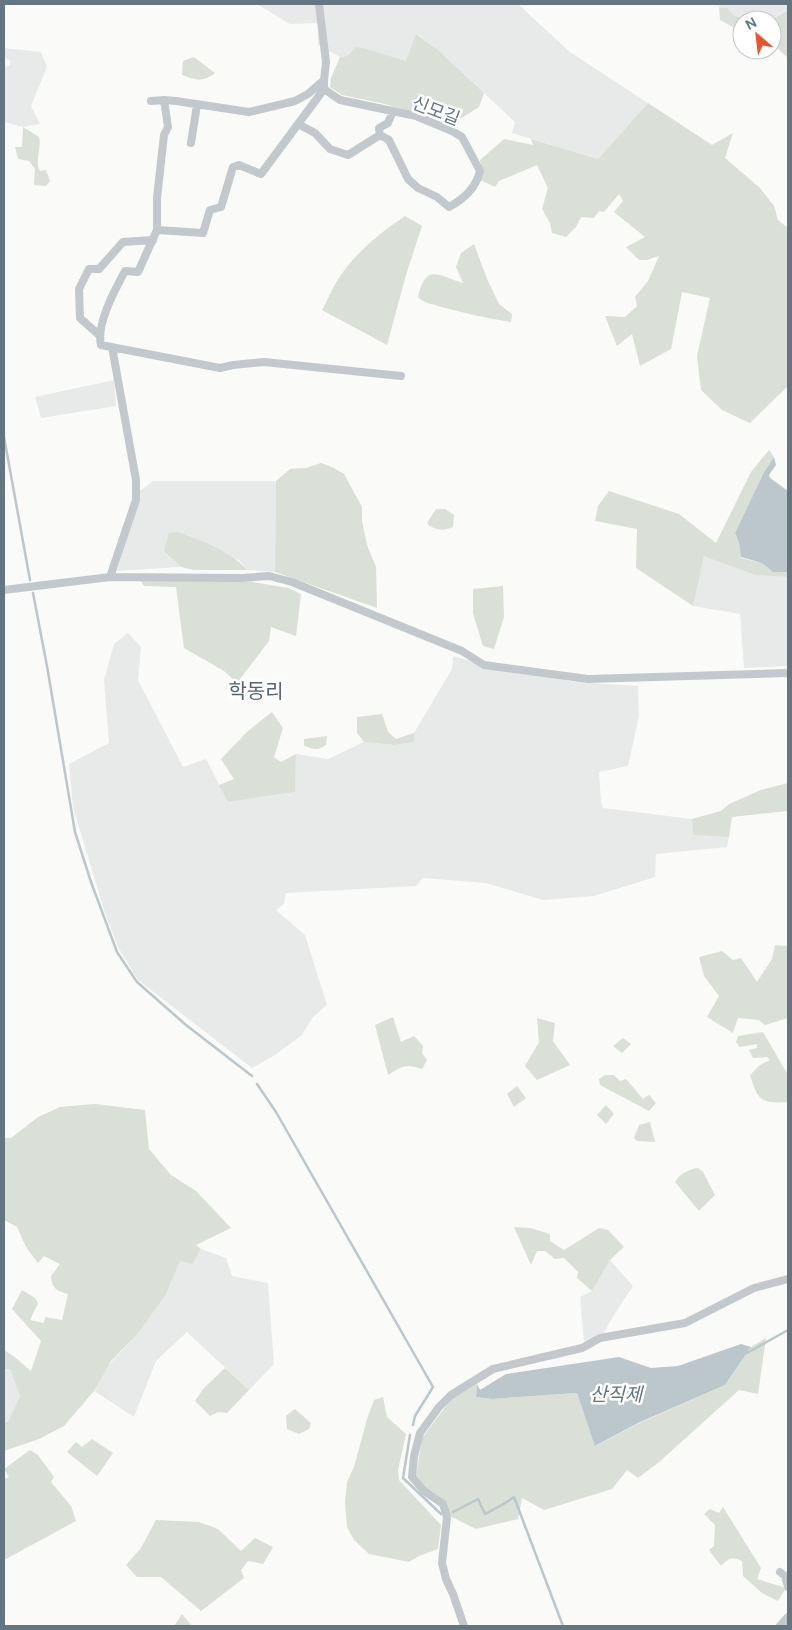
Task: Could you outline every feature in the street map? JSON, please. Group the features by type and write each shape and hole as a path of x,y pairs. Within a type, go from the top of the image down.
{"street":[{"path":"158,230 203,233 210,210 221,207 233,167 239,165 261,174 324,89 326,62 319,4"},
{"path":"151,102 164,100 249,112 295,100 308,94 324,80"},
{"name":"신모길","path":"324,89 340,100 416,116 462,137 480,171 477,182 469,193 450,207 437,196 418,188 408,179 389,140 380,136"},
{"path":"164,100 168,127 164,135 157,198 158,230 138,272 125,271 112,296 99,335 101,345 220,368 264,362 401,376"},
{"path":"191,143 197,105"},
{"path":"298,124 315,133 330,149 348,155 380,136 379,128 388,123 393,111"},
{"path":"99,335 80,318 79,289 89,269 99,269 118,245 123,242 153,240"},
{"path":"110,577 136,500 136,480 112,347"},
{"path":"4,590 110,577 242,578 269,576 292,582 462,651 484,665 588,679 788,673"},
{"path":"464,1626 442,1563 448,1517 443,1504 424,1490 412,1477 414,1456 420,1433 439,1407 452,1395 493,1369 582,1348 600,1338 685,1323 754,1288 788,1279"},
{"path":"780,1572 785,1576 788,1587"},
{"path":"780,1626 788,1617"}],"shaded area":[{"path":"257,4 518,4 570,52 648,103 598,159 512,133 515,122 438,50 417,34 406,61 357,47 347,56 340,57 318,45 318,23 290,24"},
{"path":"710,4 788,4 788,10 782,14 782,10 732,10 732,14 727,8"},
{"path":"719,7 727,8 732,14 732,26 720,20"},
{"path":"788,10 788,58 782,53 782,14"},
{"path":"416,34 438,50 484,93 479,107 460,119 457,128 438,120 385,104 342,95 330,87 331,78 340,57 347,56 356,47 406,61"},
{"path":"4,48 41,52 47,67 31,106 40,124 23,127 4,122 4,67 10,66 10,61 4,57"},
{"path":"194,57 215,73 199,80 182,75 183,61"},
{"path":"648,103 712,145 733,133 725,158 760,188 774,206 778,220 788,228 788,386 750,423 722,410 701,390 697,356 710,298 682,292 671,349 640,366 632,334 617,346 605,316 625,317 637,306 635,297 648,281 659,256 647,260 639,260 626,247 645,237 614,212 623,201 619,194 604,212 599,211 594,218 581,217 576,227 566,237 552,233 550,223 542,209 548,188 537,165 499,181 495,187 480,180 483,174 480,160 504,139 533,145 531,139 598,159"},
{"path":"23,127 39,137 38,167 40,171 46,170 50,181 46,186 34,185 35,169 29,161 18,159 15,147 22,147"},
{"path":"405,216 422,226 406,275 387,345 322,310 345,269 360,252 377,236"},
{"path":"474,244 499,304 512,314 511,322 447,309 425,302 418,297 425,279 434,274 463,283 456,267 461,253"},
{"path":"114,380 116,406 41,418 35,397"},
{"path":"769,450 774,457 764,472 735,533 739,543 741,558 762,563 773,572 788,572 788,577 755,575 704,556 693,606 636,568 637,529 595,521 598,506 609,491 679,514 716,543 751,472"},
{"path":"321,463 344,474 362,507 362,521 367,545 376,567 377,608 275,572 276,481 290,469 306,468"},
{"path":"153,481 276,481 275,572 247,570 240,561 197,539 178,532 164,551 181,567 117,571 140,491"},
{"path":"436,509 445,509 454,515 453,527 439,530 427,523"},
{"path":"178,532 225,552 247,570 193,570 181,567 164,551 169,533"},
{"path":"704,555 755,575 788,577 788,666 744,668 740,614 693,606"},
{"path":"150,577 252,582 288,588 301,594 296,636 271,627 269,641 237,683 224,671 184,648 176,587 144,586 141,581"},
{"path":"503,586 504,617 494,649 483,646 473,613 473,589"},
{"path":"128,633 141,647 138,680 183,767 206,759 228,802 295,792 296,754 328,759 364,742 395,745 414,742 414,733 452,669 453,656 512,672 576,682 638,686 639,716 628,766 599,772 603,808 692,819 693,835 729,837 727,847 656,854 655,877 594,896 543,900 486,883 423,878 416,886 286,893 284,904 276,910 305,935 327,1005 313,1017 302,1035 275,1055 252,1068 138,980 118,947 104,910 73,807 69,764 109,743 104,680 114,644"},
{"path":"272,712 283,728 274,757 281,762 296,754 295,792 228,802 219,785 234,779 221,759 248,731"},
{"path":"382,714 388,732 396,739 414,733 414,742 395,745 364,742 357,733 357,717"},
{"path":"327,736 326,745 318,749 304,746 304,739"},
{"path":"788,783 788,811 732,817 729,837 693,835 692,819 721,811 729,804 761,790"},
{"path":"775,945 788,946 788,1018 765,1025 759,1020 738,1018 733,1033 707,1017 719,996 704,976 699,957 722,951 733,960 741,958 757,982 772,959"},
{"path":"393,1017 401,1042 414,1036 423,1046 422,1053 427,1060 422,1069 404,1066 388,1075 375,1025"},
{"path":"537,1018 555,1023 553,1041 570,1065 537,1080 525,1066 539,1042"},
{"path":"763,1032 788,1075 788,1102 766,1101 758,1095 750,1075 760,1065 770,1060 767,1057 753,1058 749,1050 757,1048 757,1044 740,1047 736,1042 738,1036"},
{"path":"623,1038 631,1044 622,1053 613,1046"},
{"path":"605,1075 614,1075 620,1081 626,1079 643,1099 649,1095 656,1103 649,1111 600,1085 599,1079"},
{"path":"517,1086 526,1098 514,1107 507,1094"},
{"path":"95,1104 145,1110 149,1149 171,1175 196,1191 231,1228 196,1245 201,1249 192,1264 180,1261 165,1296 139,1332 111,1361 94,1391 64,1426 39,1439 4,1451 4,1423 8,1422 20,1396 10,1369 4,1369 4,1350 31,1371 41,1341 12,1309 22,1290 35,1298 38,1303 30,1320 44,1323 45,1317 62,1320 68,1294 56,1289 53,1284 51,1276 60,1264 44,1256 38,1263 26,1247 17,1227 4,1220 4,1138 11,1138 38,1117 60,1107"},
{"path":"606,1105 614,1114 606,1124 597,1115"},
{"path":"650,1122 655,1142 637,1141 634,1138 639,1125"},
{"path":"698,1168 703,1172 715,1195 699,1211 675,1182 685,1172"},
{"path":"514,1227 531,1228 550,1234 550,1241 564,1250 599,1228 608,1230 624,1247 610,1260 592,1291 577,1278 578,1272 564,1258 555,1259 545,1251 537,1251 531,1265"},
{"path":"201,1249 226,1258 232,1276 268,1283 274,1364 249,1390 187,1332 156,1361 134,1417 94,1391 106,1368 139,1332 165,1296 180,1260 192,1263"},
{"path":"610,1260 633,1286 604,1333 584,1342 580,1297 592,1291"},
{"path":"766,1338 758,1394 739,1390 658,1463 638,1478 627,1470 612,1489 544,1510 522,1498 518,1519 476,1529 450,1516 416,1476 422,1438 452,1398 477,1384 476,1397 492,1399 577,1393 596,1446 635,1425 725,1385 751,1347"},
{"path":"225,1368 249,1390 227,1413 218,1412 210,1416 195,1401 203,1389"},
{"path":"4,1369 10,1369 20,1396 8,1423 4,1423"},
{"path":"383,1397 387,1417 406,1434 398,1470 399,1480 441,1525 438,1549 409,1562 369,1554 354,1540 347,1527 345,1502 347,1482 354,1467 374,1400"},
{"path":"295,1409 311,1423 309,1429 299,1434 287,1429 286,1416"},
{"path":"92,1439 113,1453 97,1476 67,1452 76,1442 82,1447"},
{"path":"30,1450 38,1455 54,1477 51,1482 71,1506 76,1521 4,1560 4,1479 9,1477 4,1469"},
{"path":"723,1507 761,1568 757,1579 786,1588 778,1601 762,1593 743,1576 742,1561 731,1559 721,1566 709,1550 714,1546 715,1525 704,1514 710,1509 719,1513"},
{"path":"156,1520 199,1522 218,1529 241,1551 255,1538 273,1547 263,1564 248,1561 241,1570 244,1578 201,1611 161,1577 137,1577 126,1565 141,1548"},
{"path":"182,1614 192,1626 174,1626"}],"water":[{"path":"774,457 776,465 769,475 770,478 788,491 788,572 773,572 762,563 741,557 735,533 764,472"},
{"name":"산직제","path":"741,1344 751,1347 725,1385 638,1423 595,1446 577,1393 492,1399 476,1397 477,1384 480,1390 506,1374 619,1357 651,1368 678,1366"}],"waterway":[{"path":"4,437 30,580"},
{"path":"33,593 75,832 117,952 137,982 186,1025 252,1076"},
{"path":"257,1084 276,1112 433,1387 415,1416 413,1425"},
{"path":"747,1353 788,1330"},
{"path":"410,1435 403,1478 441,1514"},
{"path":"453,1512 478,1499 485,1514 514,1497 563,1626"}],"district":[{"name":"학동리","path":"256,691"}]}
